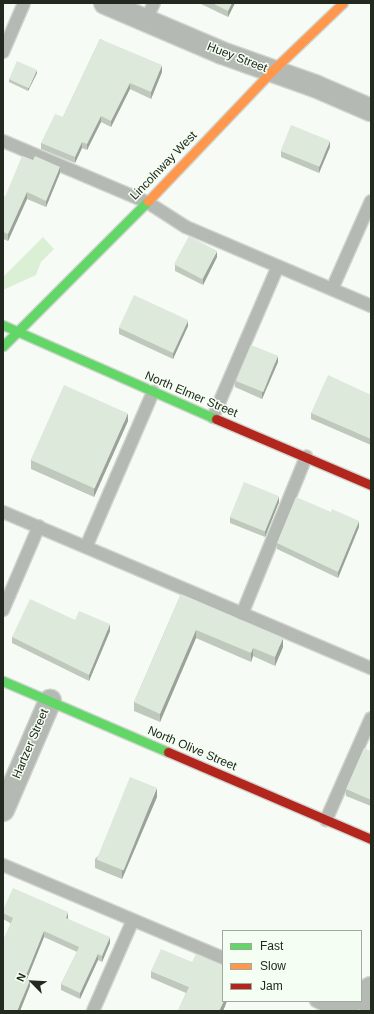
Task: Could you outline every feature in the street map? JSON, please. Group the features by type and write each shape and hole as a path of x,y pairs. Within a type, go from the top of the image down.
{"street":[{"name":"Huey Street","path":"105,3 150,12 222,53 371,110"},
{"name":"Lincolnway West","path":"3,346 147,202 272,71 343,3"},
{"name":"North Elmer Street","path":"3,325 153,392 371,485"},
{"name":"North Olive Street","path":"3,680 371,839"},
{"name":"Hartzer Street","path":"3,810 50,701"},
{"path":"362,994 371,988"},
{"path":"337,1011 350,1002"}],"lane":[{"path":"3,52 24,3"},
{"path":"3,141 147,202 186,227 371,306"},
{"path":"332,289 371,201"},
{"path":"213,418 278,266"},
{"path":"86,547 153,392"},
{"path":"242,614 306,457"},
{"path":"3,512 371,668"},
{"path":"3,610 39,526"},
{"path":"326,820 371,718"},
{"path":"3,865 222,958"},
{"path":"93,1011 133,920"},
{"path":"318,1002 337,1011"},
{"path":"362,1002 368,1011"}],"green space":[{"path":"43,237 54,249 41,262 36,275 3,290 3,277"}],"building":[{"path":"212,3 232,3 228,11"},
{"path":"100,39 162,65 151,92 130,83 111,121 101,116 87,144 82,142 75,157 41,143 55,114 63,117"},
{"path":"17,61 37,70 29,88 9,79"},
{"path":"291,125 330,141 319,167 281,151"},
{"path":"22,156 33,160 35,156 60,167 46,201 27,192 8,234 3,232 3,196 5,197"},
{"path":"189,236 217,251 202,279 174,264"},
{"path":"134,295 188,320 173,353 119,328"},
{"path":"251,345 278,356 263,392 236,381"},
{"path":"328,375 371,395 371,439 311,413"},
{"path":"64,385 128,413 95,488 31,460"},
{"path":"244,482 279,496 265,531 230,517"},
{"path":"296,497 331,512 332,509 359,521 338,572 277,543"},
{"path":"181,594 283,638 275,657 253,648 251,653 196,630 160,714 134,702"},
{"path":"30,599 75,620 79,611 110,624 89,675 12,637"},
{"path":"364,748 371,751 371,800 346,789"},
{"path":"130,777 157,788 124,870 97,860"},
{"path":"13,888 68,912 66,918 110,937 102,956 98,954 80,993 61,984 79,947 44,931 25,978 30,980 17,1011 3,1011 3,940 13,918 3,913 3,910"},
{"path":"161,949 192,962 196,954 222,966 222,1002 224,1002 219,1011 178,1011 189,987 151,971"}],"traffic: fast":[{"path":"3,346 148,201"},
{"path":"3,325 216,419"},
{"path":"3,681 168,752"}],"traffic: slow":[{"path":"148,201 272,71 343,3"}],"traffic: jam":[{"path":"216,419 371,485"},
{"path":"168,752 371,839"}]}
